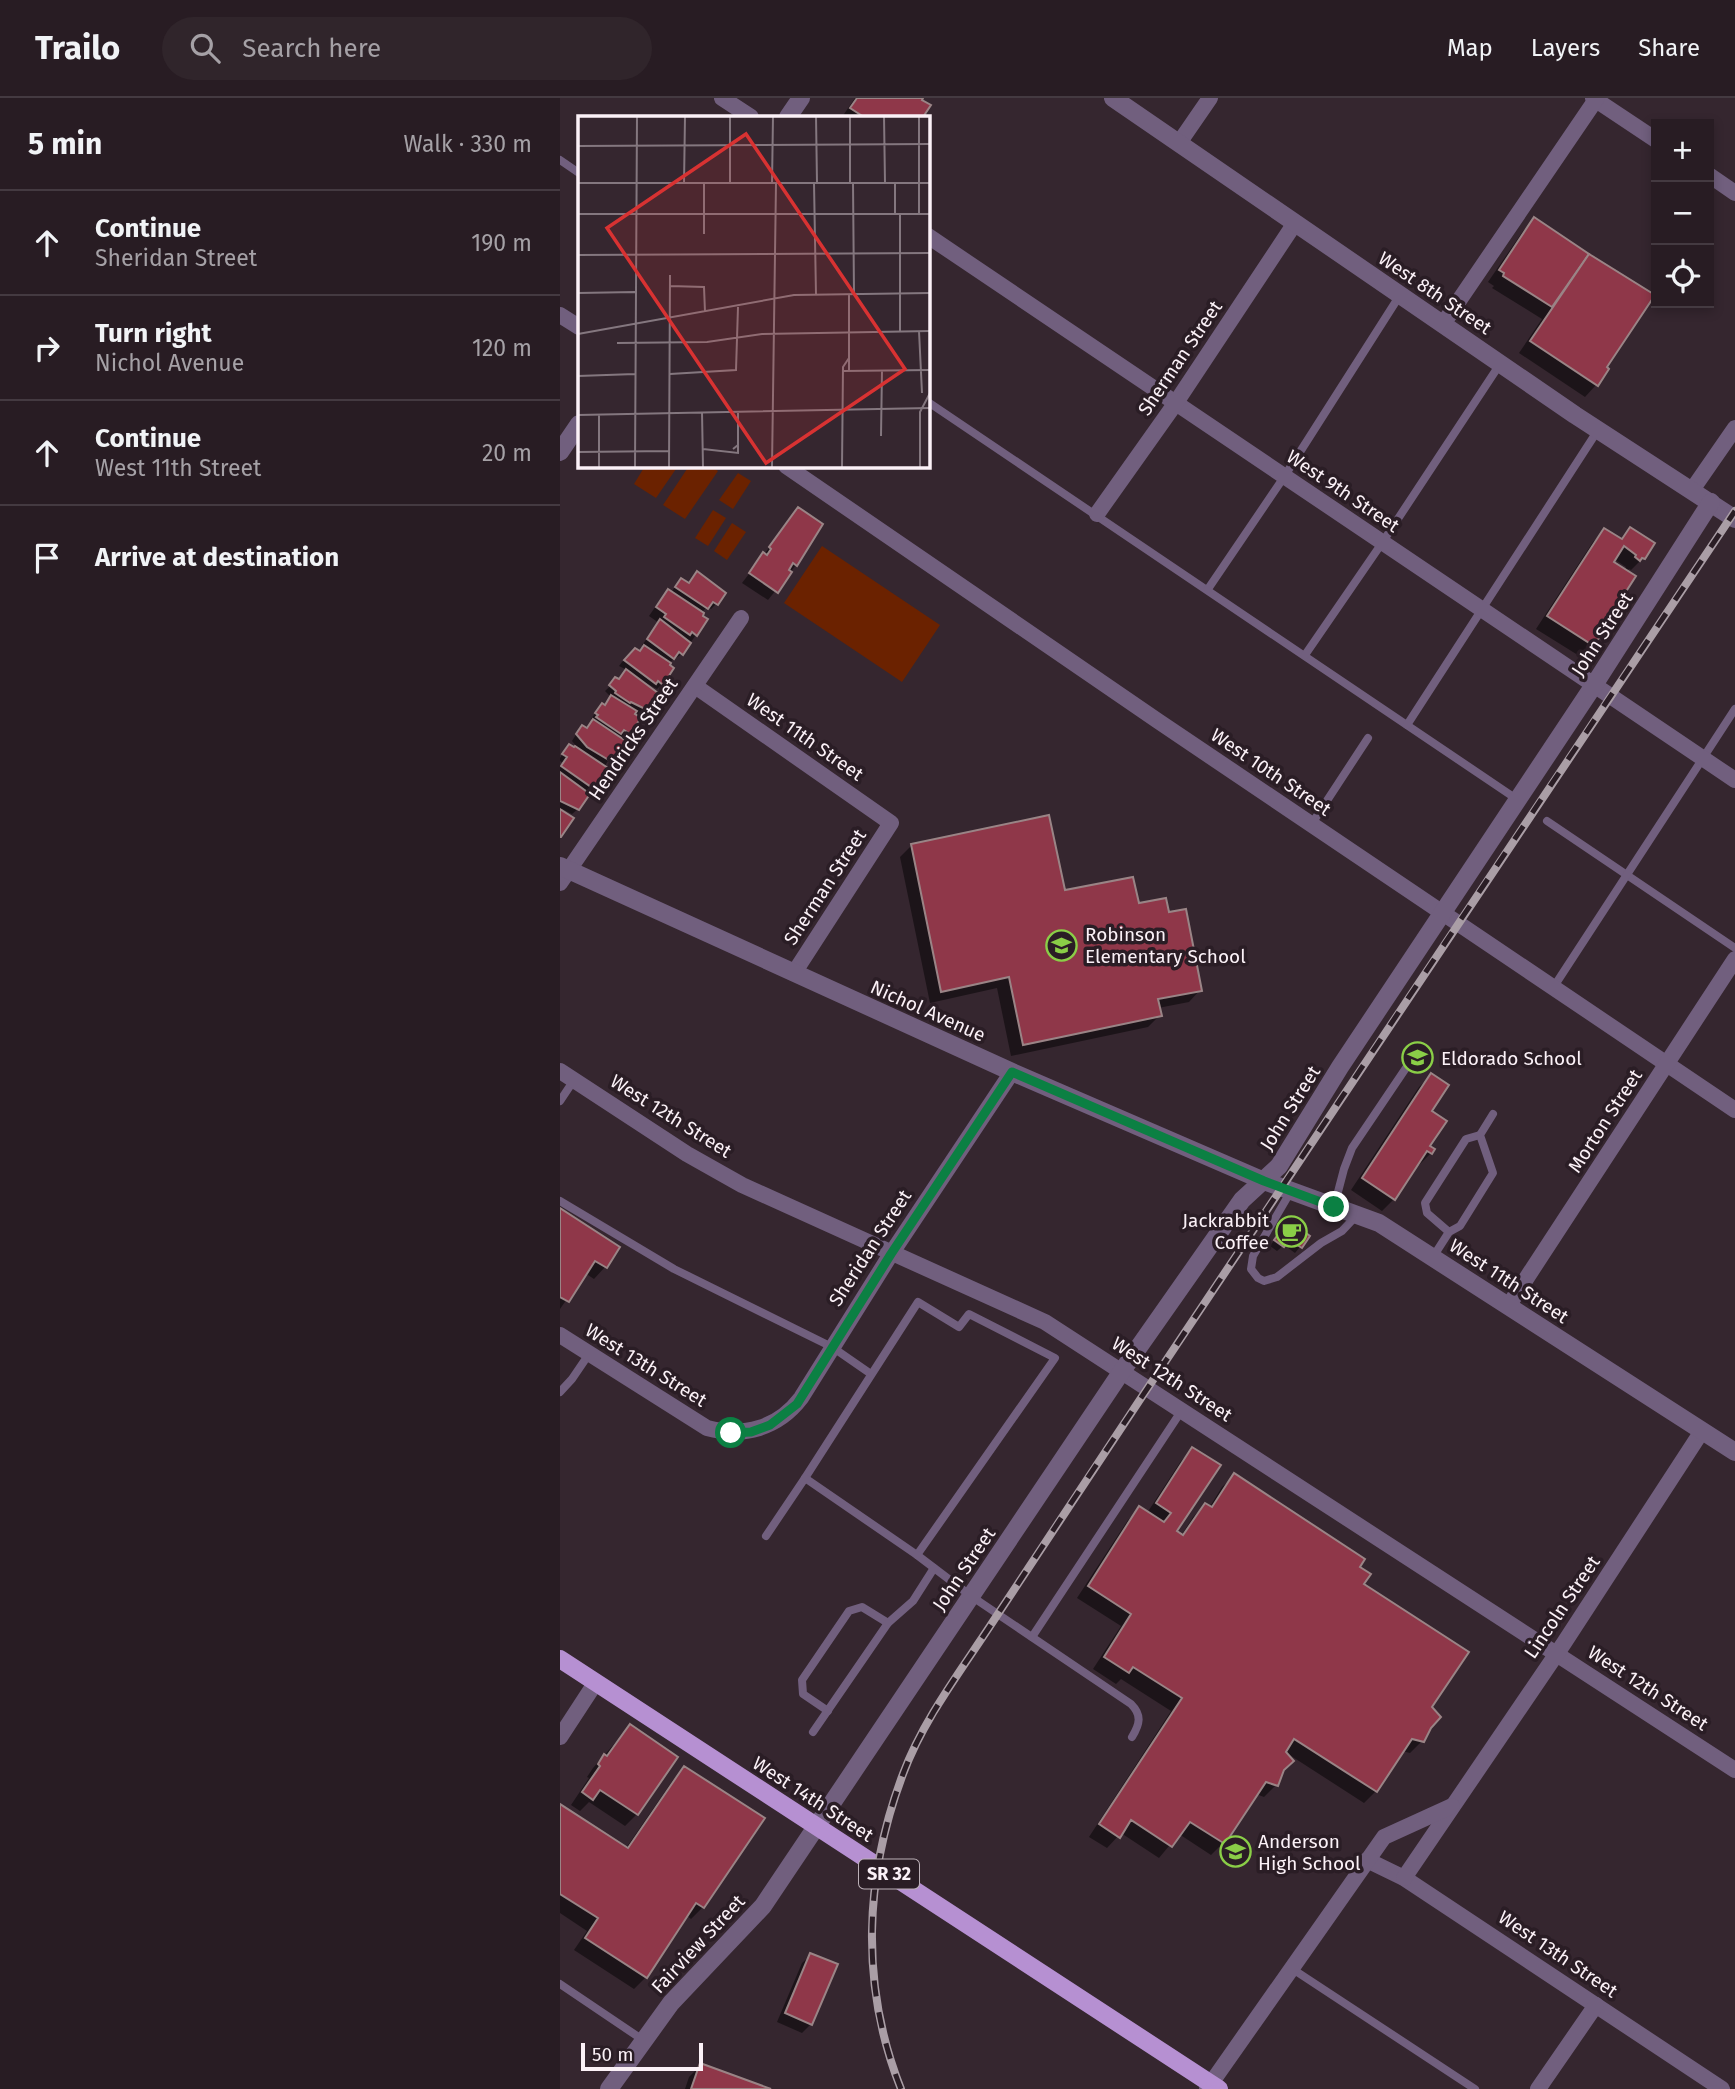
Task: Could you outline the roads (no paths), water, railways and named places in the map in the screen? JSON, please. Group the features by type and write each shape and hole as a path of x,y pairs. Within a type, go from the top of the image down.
{"main road":[{"name":"West 14th Street","path":"560,1659 1212,2087"}],"street":[{"path":"722,98 749,116"},
{"path":"789,116 801,98"},
{"name":"West 8th Street","path":"1113,98 1500,364 1735,519"},
{"path":"1179,143 1210,98"},
{"path":"1443,324 1595,99 1651,137"},
{"path":"1714,178 1735,193"},
{"name":"Sherman Street","path":"1097,514 1175,404 1295,223"},
{"name":"West 9th Street","path":"929,237 1735,780"},
{"path":"560,315 578,326"},
{"path":"560,452 578,425"},
{"path":"1692,490 1735,428"},
{"name":"West 10th Street","path":"787,467 1735,1110"},
{"name":"John Street","path":"815,1826 1122,1371 1242,1200 1279,1166 1340,1067 1594,685 1711,502"},
{"name":"Hendricks Street","path":"563,873 741,618"},
{"name":"West 11th Street","path":"695,686 891,822"},
{"name":"Sherman Street","path":"794,973 891,822"},
{"name":"Nichol Avenue","path":"563,873 794,973 1012,1072 1286,1189"},
{"name":"Morton Street","path":"1509,1306 1735,959"},
{"name":"West 12th Street","path":"560,1071 687,1154 742,1185 1045,1322 1735,1770"},
{"name":"Sheridan Street","path":"751,1432 770,1425 797,1404 891,1254 1012,1072"},
{"name":"West 11th Street","path":"1286,1189 1379,1223 1734,1450"},
{"name":"West 13th Street","path":"560,1335 707,1428 731,1433 751,1432"},
{"name":"Lincoln Street","path":"1404,1878 1564,1643 1702,1431"},
{"path":"560,1737 596,1682"},
{"path":"1212,2087 1291,1968 1384,1837 1454,1805"},
{"name":"Fairview Street","path":"608,2089 671,2003 763,1906 815,1826"},
{"name":"West 13th Street","path":"1367,1860 1404,1878 1722,2089"},
{"path":"1538,2089 1596,2005"}],"lane":[{"path":"560,160 578,172"},
{"path":"1208,589 1284,477 1400,295"},
{"path":"1305,655 1500,364"},
{"path":"929,403 1518,800"},
{"path":"1407,725 1598,430"},
{"path":"1553,988 1735,709"},
{"path":"1311,824 1368,738"},
{"path":"1547,821 1735,948"},
{"path":"1334,1207 1352,1148 1412,1059"},
{"path":"560,1101 574,1080"},
{"path":"1449,1232 1427,1213 1425,1203 1466,1139 1480,1135 1493,1114"},
{"path":"1433,1257 1449,1232 1460,1226 1493,1173 1480,1135"},
{"path":"1286,1189 1253,1256 1251,1269 1264,1281 1277,1277 1321,1243 1342,1231 1357,1215"},
{"path":"560,1201 674,1269 832,1347 871,1374"},
{"path":"766,1536 918,1302 959,1327 969,1314 1055,1358 917,1555"},
{"path":"560,1392 589,1354"},
{"path":"1032,1637 1182,1410"},
{"path":"805,1478 917,1555 971,1596 1131,1703 1138,1711 1140,1721 1132,1737"},
{"path":"813,1732 888,1623 913,1601 934,1568"},
{"path":"828,1711 803,1694 802,1680 849,1611 862,1607 888,1623"},
{"path":"1291,1968 1475,2089"},
{"path":"560,1984 643,2040"}],"railway":[{"path":"901,2089 888,2050 873,1971 874,1892 890,1813 903,1774 921,1735 955,1678 1114,1438 1735,511"}],"place":[{"name":"Robinson Elementary School","path":"1062,945"},
{"name":"Eldorado School","path":"1418,1058"},
{"name":"Jackrabbit Coffee","path":"1292,1231"},
{"name":"Anderson High School","path":"1235,1852"}]}
